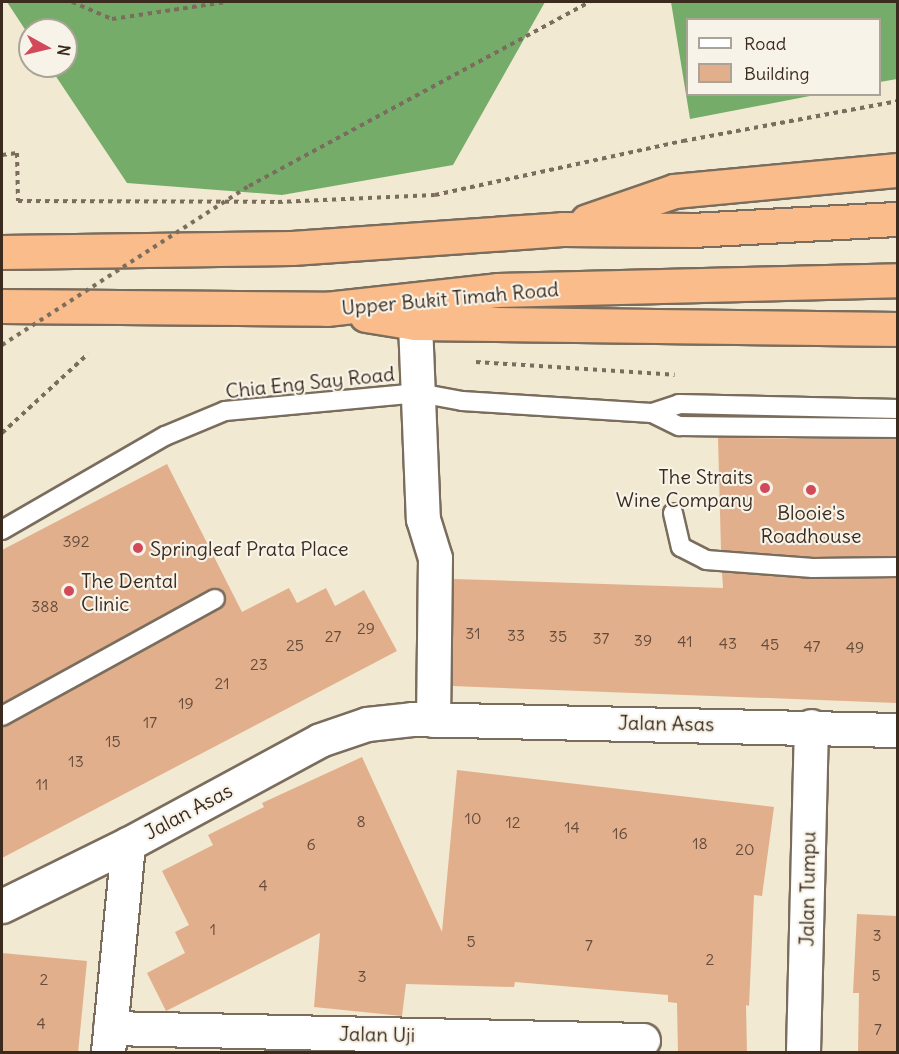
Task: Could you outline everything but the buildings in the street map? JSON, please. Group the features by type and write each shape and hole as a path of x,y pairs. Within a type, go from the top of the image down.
{"highway":[{"path":"562,229 674,192 897,170"},
{"path":"2,252 292,248 562,229 692,230 897,219"},
{"name":"Upper Bukit Timah Road","path":"2,306 326,309 497,290 897,280"},
{"path":"326,309 415,323 897,329"}],"street":[{"path":"415,323 423,519 435,558 423,719"},
{"name":"Jalan Asas","path":"2,906 128,844 320,740 367,724 423,719 811,726 897,730"},
{"name":"Jalan Tumpu","path":"803,1053 811,726"},
{"name":"Jalan Uji","path":"128,844 109,1040 643,1040"}],"lane":[{"name":"Chia Eng Say Road","path":"2,530 165,436 225,411 419,393 462,401 652,413 679,404 897,409"},
{"name":"Chia Eng Say Road","path":"652,413 679,426 897,428"},
{"path":"673,513 681,547 706,560 813,568 897,567"},
{"path":"2,716 215,599"}],"path":[{"path":"72,2 112,19 226,2"},
{"path":"2,345 249,186 590,2"},
{"path":"2,155 17,153 18,201 278,202 435,195 683,141 897,101"},
{"path":"2,433 88,354"},
{"path":"418,358 687,375"}],"green space":[{"path":"7,2 545,2 453,165 282,195 127,183 57,78 78,78 78,18 18,19"},
{"path":"671,2 897,2 897,79 881,82 881,18 686,18 686,94"},
{"path":"686,96 810,96 690,119"}],"place":[{"name":"The Straits Wine Company","path":"765,488"},
{"name":"Blooie's Roadhouse","path":"811,490"},
{"name":"Springleaf Prata Place","path":"138,548"},
{"name":"The Dental Clinic","path":"69,591"}]}
